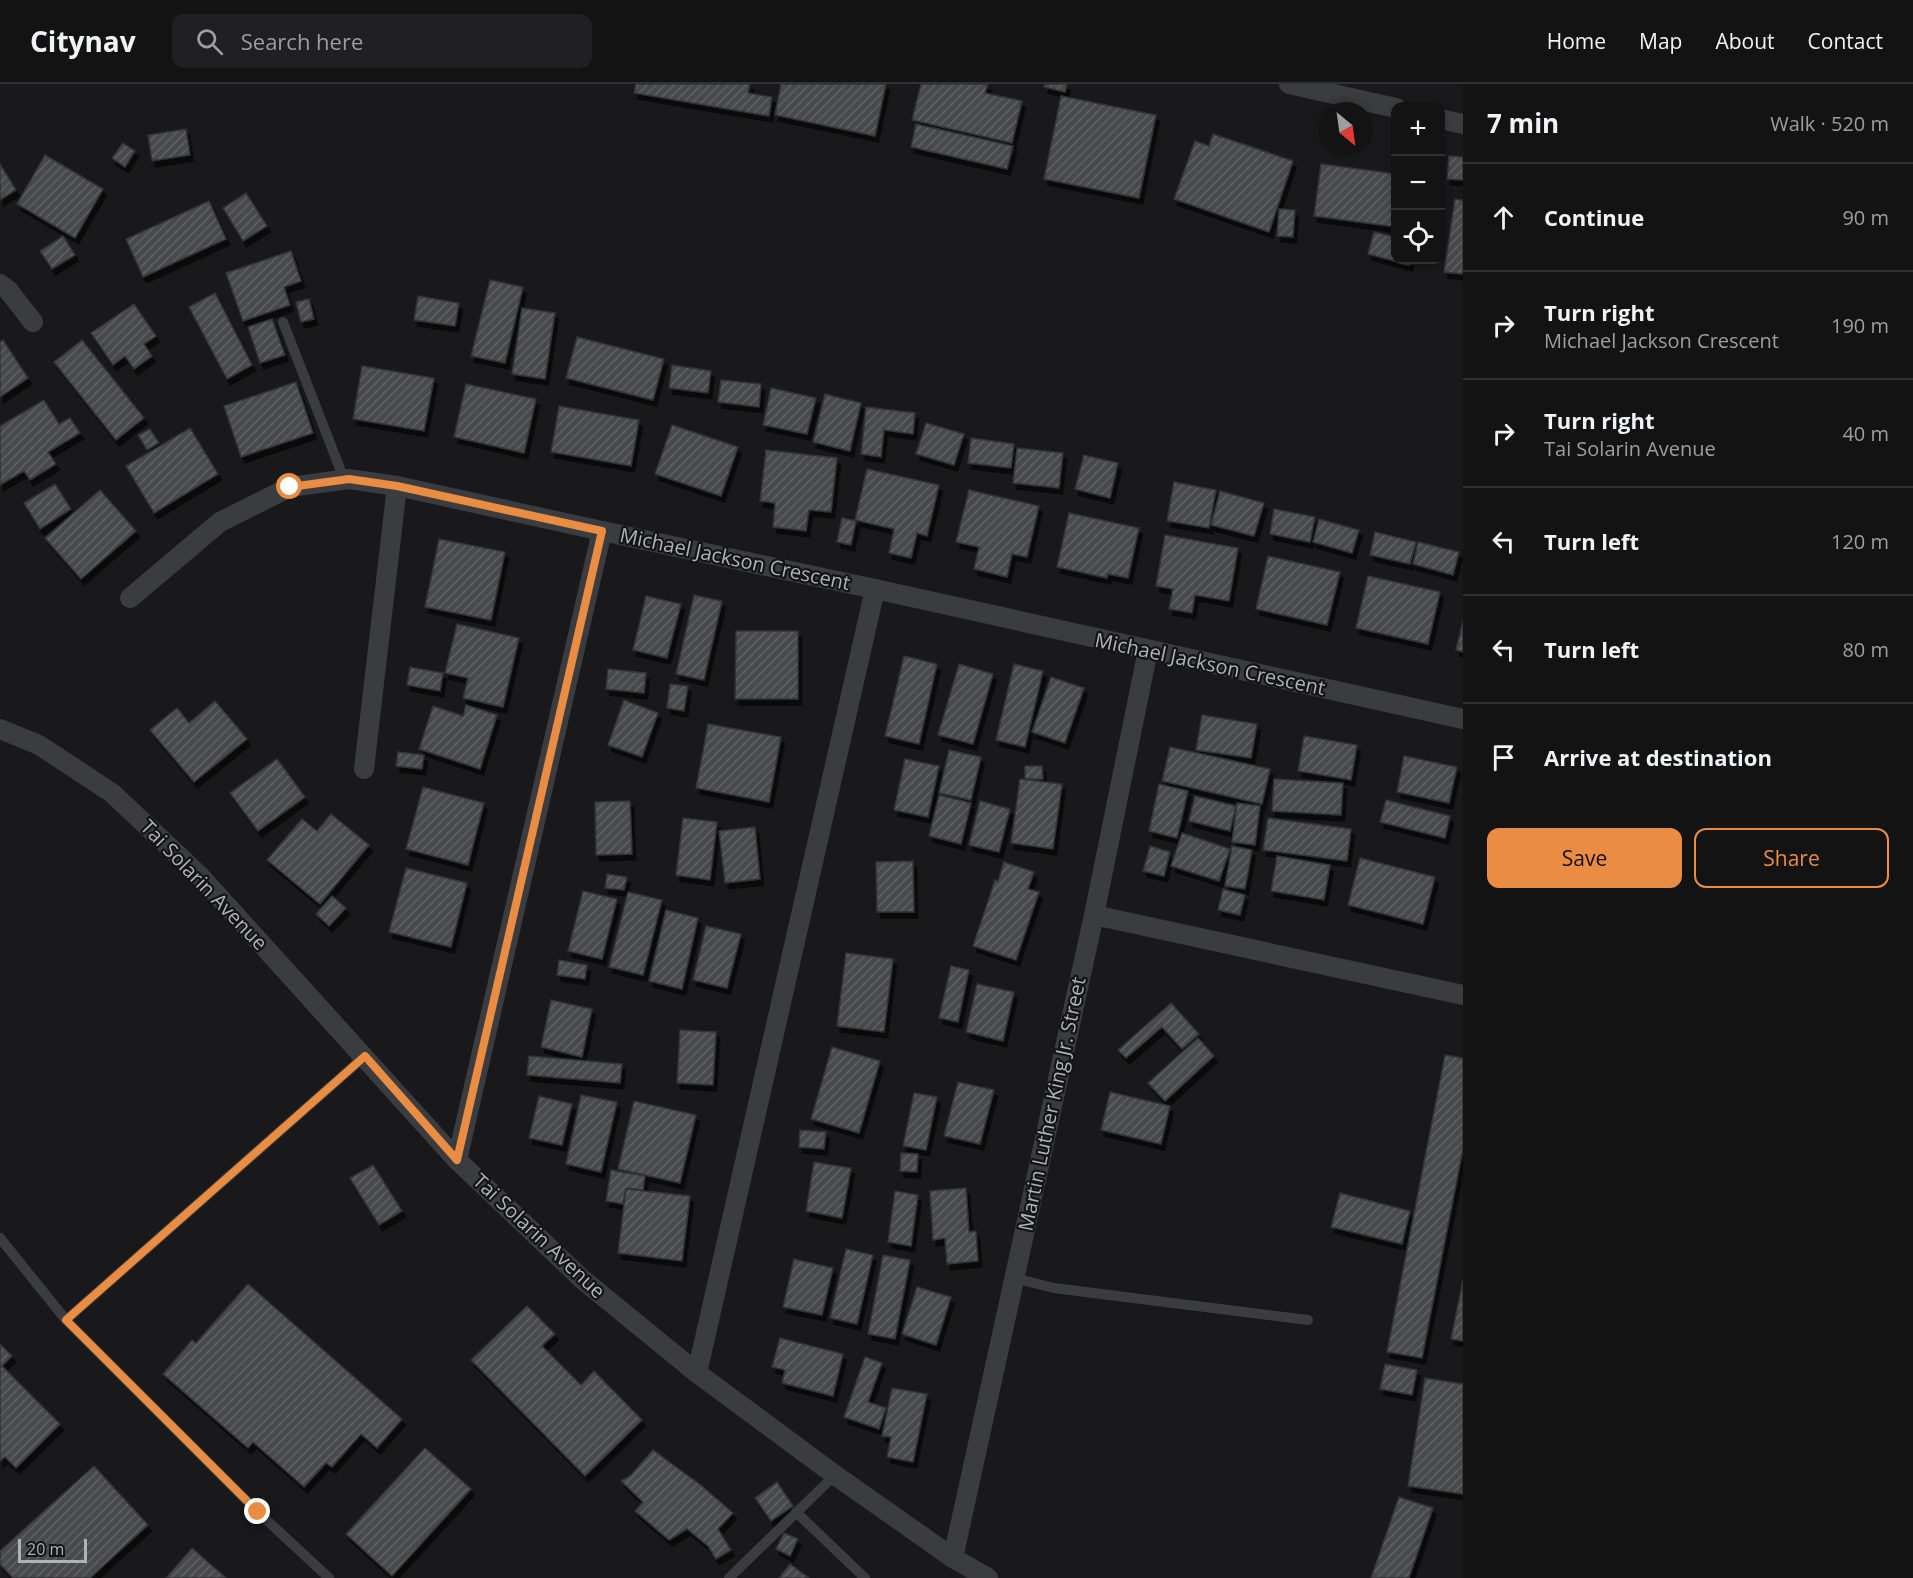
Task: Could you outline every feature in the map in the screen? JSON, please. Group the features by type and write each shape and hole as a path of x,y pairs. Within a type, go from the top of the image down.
{"street":[{"path":"1290,84 1391,107"},
{"path":"1445,120 1463,124"},
{"path":"0,284 8,290 33,322"},
{"path":"130,598 220,522 290,487 344,479 397,486 602,531"},
{"path":"364,769 397,486"},
{"name":"Michael Jackson Crescent","path":"457,1160 602,531 1463,719"},
{"path":"697,1373 875,589"},
{"name":"Martin Luther King Jr. Street","path":"953,1558 1094,915 1148,650"},
{"name":"Tai Solarin Avenue","path":"0,729 39,745 112,793 201,876 457,1160 582,1279 697,1373 835,1475 953,1558 988,1578"},
{"path":"1094,915 1463,995"}],"lane":[{"path":"283,322 344,479"},
{"path":"66,1320 365,1056"},
{"path":"0,1238 66,1320 258,1512 329,1578"},
{"path":"1014,1278 1054,1288 1308,1320"},
{"path":"729,1578 835,1475"},
{"path":"796,1512 865,1578"}],"building":[{"path":"636,84 750,84 748,93 772,97 769,116 634,93"},
{"path":"781,84 886,84 875,136 775,115"},
{"path":"921,84 988,84 985,93 1022,101 1012,143 912,120"},
{"path":"1045,84 1067,84 1065,92 1044,87"},
{"path":"1061,96 1156,115 1139,198 1044,179"},
{"path":"916,124 1013,146 1007,169 911,147"},
{"path":"186,129 190,155 152,161 148,135"},
{"path":"1213,134 1293,161 1269,232 1174,199 1195,141 1209,146"},
{"path":"123,143 135,151 125,167 112,158"},
{"path":"45,155 103,189 75,238 17,204"},
{"path":"1449,156 1463,157 1463,180 1447,179"},
{"path":"0,164 16,190 0,200"},
{"path":"1321,164 1391,173 1391,226 1314,216"},
{"path":"246,193 267,226 243,241 223,208"},
{"path":"1455,199 1463,200 1463,274 1444,272"},
{"path":"209,201 226,239 143,277 126,239"},
{"path":"1279,209 1295,210 1293,237 1277,236"},
{"path":"1374,232 1391,236 1391,260 1368,254"},
{"path":"63,236 75,255 52,269 40,251"},
{"path":"291,251 301,281 284,287 290,305 243,321 226,273"},
{"path":"490,280 523,287 505,363 471,356"},
{"path":"215,293 252,365 227,379 189,307"},
{"path":"418,296 459,303 455,326 414,320"},
{"path":"309,299 314,319 301,322 296,302"},
{"path":"134,304 156,336 144,344 152,356 134,369 125,356 113,365 91,333"},
{"path":"522,308 555,313 545,379 512,374"},
{"path":"272,319 285,355 260,363 248,327"},
{"path":"577,337 664,359 653,400 566,378"},
{"path":"3,340 28,378 0,397 0,342"},
{"path":"82,340 144,418 116,440 54,362"},
{"path":"672,365 711,371 708,393 669,388"},
{"path":"362,366 434,378 424,431 353,419"},
{"path":"721,380 761,384 759,407 718,402"},
{"path":"296,382 313,433 241,457 224,406"},
{"path":"466,384 536,399 524,453 454,437"},
{"path":"771,388 816,398 807,434 763,425"},
{"path":"825,394 861,403 850,451 813,442"},
{"path":"44,400 59,424 70,418 80,433 48,452 56,464 30,480 24,471 0,485 0,426"},
{"path":"559,406 639,420 631,466 551,452"},
{"path":"866,407 915,413 913,434 884,430 881,457 861,454"},
{"path":"926,423 964,434 954,465 916,454"},
{"path":"672,425 738,447 721,496 655,474"},
{"path":"190,428 218,474 154,513 126,466"},
{"path":"150,429 159,443 147,450 138,435"},
{"path":"971,438 1014,444 1011,468 968,463"},
{"path":"1017,448 1063,453 1059,488 1013,483"},
{"path":"766,450 837,458 831,512 809,510 806,531 773,527 775,503 760,501"},
{"path":"1084,455 1118,463 1110,498 1075,489"},
{"path":"867,469 939,485 927,536 917,533 911,558 889,553 894,529 855,520"},
{"path":"1174,482 1216,490 1209,528 1167,521"},
{"path":"55,484 71,509 40,529 24,503"},
{"path":"100,490 136,531 81,579 45,538"},
{"path":"969,490 1039,506 1027,557 1012,554 1007,577 974,569 979,547 956,542"},
{"path":"1220,491 1264,503 1254,536 1211,525"},
{"path":"1274,509 1315,517 1310,542 1270,534"},
{"path":"1069,513 1139,528 1128,578 1108,574 1107,578 1057,567"},
{"path":"842,518 856,521 851,545 837,542"},
{"path":"1319,519 1359,530 1352,553 1313,542"},
{"path":"1375,532 1416,542 1410,564 1370,555"},
{"path":"1165,535 1238,548 1229,601 1195,595 1192,613 1169,609 1173,589 1156,586"},
{"path":"439,539 505,552 491,620 425,607"},
{"path":"1418,542 1459,552 1453,575 1413,564"},
{"path":"1268,556 1340,572 1327,625 1256,609"},
{"path":"1368,576 1440,592 1428,644 1356,628"},
{"path":"694,595 722,601 704,680 676,674"},
{"path":"646,596 681,604 667,658 633,650"},
{"path":"1463,621 1463,652 1456,650"},
{"path":"457,624 519,638 503,707 463,698 468,678 445,673"},
{"path":"736,631 798,631 798,699 735,699"},
{"path":"904,656 937,664 919,744 885,736"},
{"path":"959,664 993,674 973,744 938,735"},
{"path":"1014,664 1043,671 1025,747 996,740"},
{"path":"410,667 443,673 440,691 407,685"},
{"path":"608,669 646,673 644,693 606,689"},
{"path":"1051,677 1084,688 1065,743 1032,732"},
{"path":"670,684 688,686 684,711 667,708"},
{"path":"624,700 658,713 642,757 608,745"},
{"path":"215,701 247,739 194,782 150,730 177,708 189,723"},
{"path":"466,705 497,715 480,769 419,749 433,706 463,716"},
{"path":"1202,715 1257,724 1251,758 1196,750"},
{"path":"708,724 781,737 769,802 696,788"},
{"path":"1304,736 1357,745 1351,780 1298,771"},
{"path":"1170,747 1270,769 1262,804 1162,781"},
{"path":"949,750 981,757 971,800 939,793"},
{"path":"398,752 424,755 422,769 396,766"},
{"path":"1404,756 1457,767 1449,803 1397,792"},
{"path":"277,759 305,797 258,831 230,793"},
{"path":"905,759 939,766 928,817 894,810"},
{"path":"1025,766 1042,766 1043,779 1025,779"},
{"path":"1020,779 1062,784 1053,849 1011,843"},
{"path":"1274,779 1343,783 1341,815 1272,811"},
{"path":"1159,784 1188,791 1177,838 1149,831"},
{"path":"423,787 484,803 468,865 406,849"},
{"path":"939,795 971,803 961,844 929,836"},
{"path":"1195,796 1236,806 1230,831 1189,821"},
{"path":"1386,800 1450,816 1445,838 1380,822"},
{"path":"630,801 632,854 596,855 595,802"},
{"path":"980,801 1010,809 999,852 969,845"},
{"path":"1237,803 1260,806 1255,845 1232,842"},
{"path":"331,814 369,845 320,904 267,860 302,819 317,831"},
{"path":"683,818 717,822 710,880 676,875"},
{"path":"1268,818 1351,829 1347,861 1263,850"},
{"path":"755,827 760,879 725,883 719,831"},
{"path":"1182,833 1230,849 1219,881 1171,866"},
{"path":"1150,846 1170,852 1164,876 1143,871"},
{"path":"1232,846 1252,850 1245,889 1225,886"},
{"path":"1277,856 1330,865 1324,900 1271,891"},
{"path":"1360,858 1435,877 1423,924 1348,905"},
{"path":"913,861 914,912 877,912 876,862"},
{"path":"1004,862 1034,872 1028,889 1039,892 1016,960 973,946 995,880 998,881"},
{"path":"406,868 467,883 451,947 389,932"},
{"path":"607,874 627,877 624,890 605,888"},
{"path":"1223,889 1245,895 1240,915 1218,910"},
{"path":"583,891 617,899 602,959 568,951"},
{"path":"628,892 662,900 643,975 609,967"},
{"path":"332,896 346,908 329,926 316,914"},
{"path":"666,910 698,918 682,989 649,981"},
{"path":"706,926 741,934 727,988 693,980"},
{"path":"846,953 893,959 884,1032 837,1026"},
{"path":"559,960 587,965 585,979 557,975"},
{"path":"951,966 969,970 958,1022 939,1018"},
{"path":"977,984 1014,992 1003,1041 966,1032"},
{"path":"551,1000 592,1009 582,1057 541,1047"},
{"path":"1171,1003 1199,1034 1182,1049 1162,1027 1126,1058 1118,1050"},
{"path":"680,1030 716,1032 713,1085 677,1083"},
{"path":"1198,1038 1214,1056 1165,1101 1148,1083"},
{"path":"832,1047 880,1061 859,1133 811,1119"},
{"path":"1445,1055 1463,1058 1463,1149 1422,1358 1387,1352"},
{"path":"529,1056 622,1064 620,1083 527,1075"},
{"path":"958,1082 994,1090 980,1144 944,1136"},
{"path":"1110,1092 1170,1106 1161,1144 1101,1130"},
{"path":"914,1093 937,1097 926,1150 903,1146"},
{"path":"581,1095 617,1102 601,1172 566,1164"},
{"path":"539,1096 572,1104 562,1145 529,1138"},
{"path":"634,1101 696,1115 680,1183 618,1169"},
{"path":"800,1130 826,1132 824,1149 799,1147"},
{"path":"901,1153 918,1154 917,1172 900,1171"},
{"path":"814,1162 851,1168 842,1218 806,1211"},
{"path":"373,1165 402,1211 379,1225 350,1178"},
{"path":"611,1170 645,1176 643,1190 626,1188 623,1204 606,1201"},
{"path":"966,1188 969,1232 976,1231 978,1261 947,1264 945,1238 933,1240 930,1191"},
{"path":"626,1189 690,1196 682,1261 618,1253"},
{"path":"895,1191 918,1195 911,1246 888,1242"},
{"path":"1340,1193 1410,1211 1402,1244 1331,1227"},
{"path":"846,1249 873,1255 857,1324 830,1318"},
{"path":"883,1255 910,1260 895,1339 868,1334"},
{"path":"794,1259 833,1268 822,1315 783,1307"},
{"path":"1463,1280 1463,1341 1451,1339"},
{"path":"248,1284 402,1419 377,1448 361,1434 332,1467 326,1463 304,1487 253,1442 248,1448 163,1374 192,1340 196,1343"},
{"path":"917,1287 951,1297 936,1345 902,1334"},
{"path":"527,1306 555,1334 542,1346 581,1385 594,1371 642,1420 585,1476 471,1360"},
{"path":"780,1338 843,1354 833,1396 782,1383 785,1370 772,1367"},
{"path":"0,1344 12,1356 2,1366 60,1424 16,1468 5,1457 0,1461"},
{"path":"865,1357 882,1363 868,1402 886,1408 879,1429 844,1417"},
{"path":"1385,1364 1417,1370 1412,1395 1380,1389"},
{"path":"1425,1378 1463,1384 1463,1494 1408,1486"},
{"path":"892,1388 927,1394 913,1462 887,1457 891,1437 882,1436"},
{"path":"425,1448 471,1489 392,1576 346,1534"},
{"path":"653,1450 702,1486 733,1513 718,1529 731,1550 716,1559 708,1546 687,1529 669,1540 635,1511 643,1502 621,1481 630,1476"},
{"path":"94,1466 148,1525 90,1578 13,1578 0,1564 0,1551"},
{"path":"777,1482 793,1506 771,1521 755,1498"},
{"path":"1399,1497 1433,1508 1409,1578 1371,1578"},
{"path":"784,1533 798,1539 790,1556 776,1549"},
{"path":"192,1548 226,1578 166,1578"},
{"path":"790,1564 809,1578 779,1578"}],"route":[{"path":"258,1512 66,1320 365,1056 457,1160 602,531 397,486 349,479 290,487"}]}
